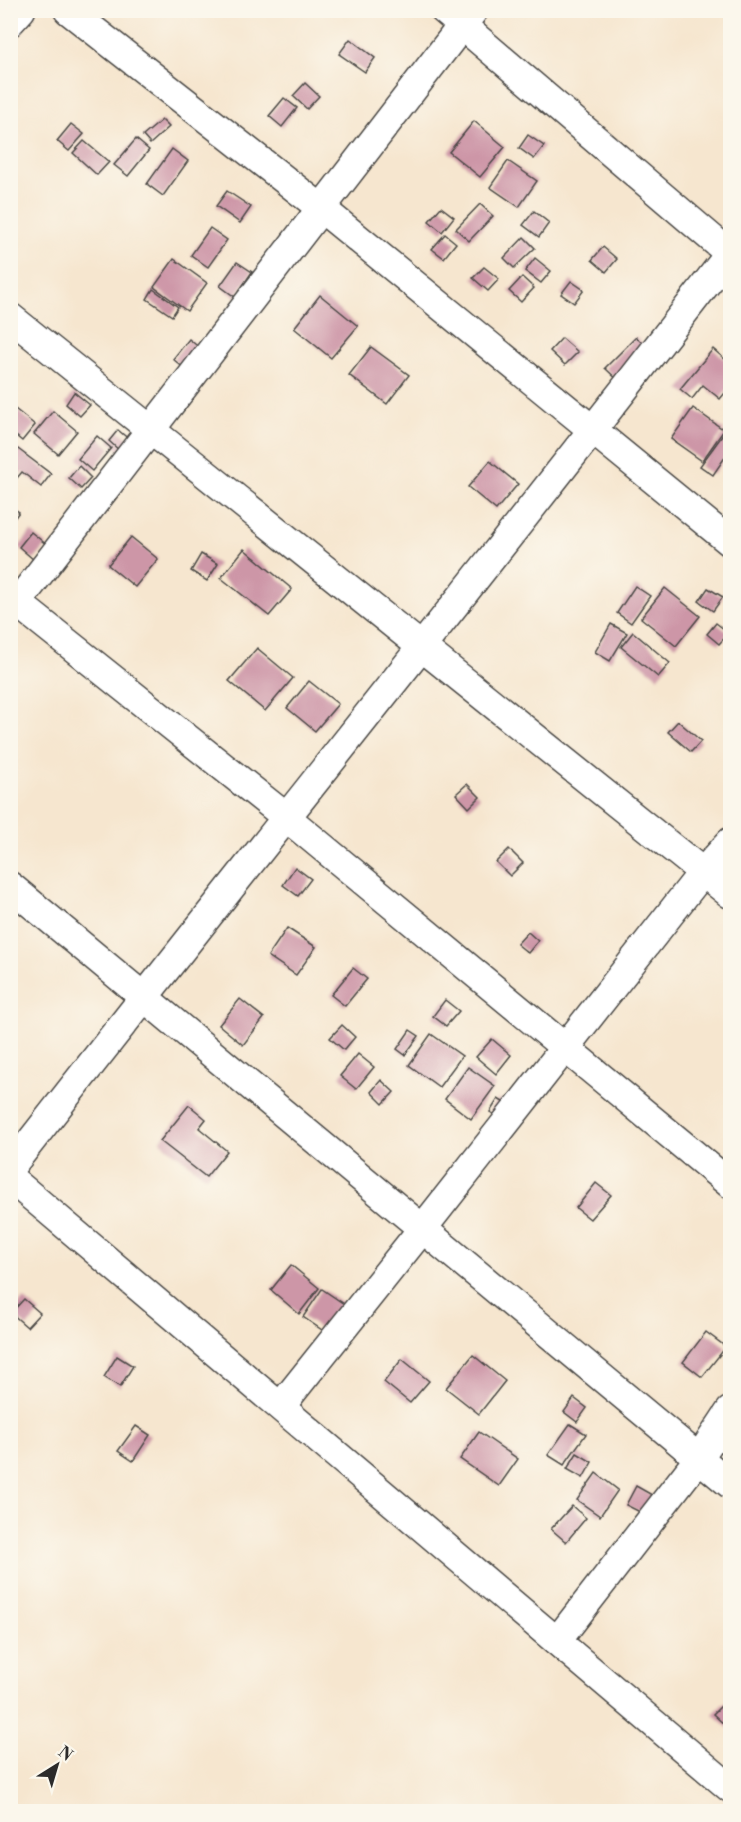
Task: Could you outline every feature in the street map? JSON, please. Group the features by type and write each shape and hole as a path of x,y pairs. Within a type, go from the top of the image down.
{"street":[{"path":"10,22 21,10"},
{"path":"68,10 322,209 730,542"},
{"path":"10,1167 286,817 593,431 730,253 460,16 322,209 151,431 13,604 286,817 730,1184"},
{"path":"10,317 730,894"},
{"path":"281,1406 703,872 730,842"},
{"path":"10,886 730,1484"},
{"path":"10,1178 730,1788"},
{"path":"557,1641 699,1458 730,1411"}],"building":[{"path":"350,39 375,58 365,72 339,54"},
{"path":"305,83 319,96 307,109 293,96"},
{"path":"284,98 297,108 282,127 269,116"},
{"path":"162,120 169,127 150,144 143,136"},
{"path":"474,121 505,147 480,177 449,152"},
{"path":"71,124 84,134 69,151 57,141"},
{"path":"528,135 544,146 534,159 519,148"},
{"path":"136,139 149,150 128,176 114,165"},
{"path":"84,141 109,162 97,175 73,153"},
{"path":"172,149 188,161 163,196 147,184"},
{"path":"508,161 537,181 519,207 490,187"},
{"path":"227,191 251,207 240,223 216,206"},
{"path":"480,204 493,216 469,241 456,229"},
{"path":"441,207 454,217 442,232 429,221"},
{"path":"534,211 549,223 539,237 523,225"},
{"path":"210,228 227,240 208,267 191,255"},
{"path":"445,234 456,243 444,258 432,249"},
{"path":"524,237 535,248 514,268 504,258"},
{"path":"603,247 617,259 606,272 592,260"},
{"path":"535,258 551,271 541,283 525,271"},
{"path":"174,259 207,283 187,311 154,287"},
{"path":"237,262 252,272 235,297 220,286"},
{"path":"484,267 499,279 488,291 473,278"},
{"path":"522,277 534,288 521,302 509,291"},
{"path":"571,281 584,290 574,303 561,294"},
{"path":"153,289 178,307 172,316 147,299"},
{"path":"320,295 358,326 331,358 294,328"},
{"path":"636,337 652,353 622,384 605,368"},
{"path":"562,338 578,352 565,365 550,351"},
{"path":"189,339 202,350 186,370 173,359"},
{"path":"371,347 409,375 387,404 349,375"},
{"path":"713,349 730,361 730,387 720,399 703,385 692,399 680,389"},
{"path":"74,392 90,405 80,416 66,404"},
{"path":"10,405 35,425 22,441 10,431"},
{"path":"693,408 724,430 702,461 671,439"},
{"path":"53,411 77,431 58,454 34,434"},
{"path":"727,429 730,431 730,450 713,475 700,466"},
{"path":"118,430 131,441 121,452 109,441"},
{"path":"97,436 111,448 92,471 78,459"},
{"path":"18,449 51,474 41,487 22,472 10,486 10,459"},
{"path":"490,461 518,484 496,510 468,487"},
{"path":"79,466 91,478 81,489 69,478"},
{"path":"10,506 19,512 10,524"},
{"path":"31,532 47,545 34,560 19,547"},
{"path":"131,537 158,559 135,587 108,565"},
{"path":"244,549 292,589 269,616 221,578"},
{"path":"201,554 218,564 207,581 191,571"},
{"path":"635,586 650,596 631,623 617,613"},
{"path":"665,588 700,616 676,646 641,618"},
{"path":"708,588 723,597 713,611 699,601"},
{"path":"716,623 729,633 719,644 707,634"},
{"path":"611,624 627,633 610,661 595,652"},
{"path":"633,632 670,663 658,677 621,647"},
{"path":"257,648 293,678 265,711 229,681"},
{"path":"309,681 338,704 315,731 287,708"},
{"path":"678,721 701,741 691,752 668,732"},
{"path":"467,784 480,797 469,808 456,794"},
{"path":"509,849 523,863 510,876 496,862"},
{"path":"295,867 311,879 298,896 283,885"},
{"path":"287,928 316,947 296,975 268,956"},
{"path":"528,932 538,941 528,953 517,944"},
{"path":"353,968 367,979 345,1006 331,995"},
{"path":"240,999 264,1018 243,1045 219,1025"},
{"path":"445,1000 459,1011 446,1026 433,1016"},
{"path":"342,1025 355,1037 344,1050 330,1038"},
{"path":"410,1030 419,1036 405,1055 397,1049"},
{"path":"431,1034 462,1056 439,1087 409,1065"},
{"path":"492,1039 511,1055 496,1074 476,1057"},
{"path":"358,1054 374,1067 356,1089 340,1076"},
{"path":"468,1067 495,1086 471,1119 445,1099"},
{"path":"381,1080 394,1092 383,1104 371,1092"},
{"path":"498,1099 511,1107 503,1120 490,1112"},
{"path":"189,1105 206,1119 199,1128 227,1151 206,1177 160,1141"},
{"path":"596,1183 611,1195 590,1219 576,1208"},
{"path":"291,1265 319,1288 299,1314 271,1290"},
{"path":"322,1289 344,1304 325,1332 303,1317"},
{"path":"24,1299 40,1313 27,1327 11,1313"},
{"path":"706,1332 726,1347 702,1377 683,1362"},
{"path":"473,1355 505,1381 479,1414 446,1388"},
{"path":"117,1356 133,1366 120,1387 104,1377"},
{"path":"402,1359 429,1381 410,1403 384,1382"},
{"path":"574,1398 587,1408 577,1422 564,1412"},
{"path":"570,1424 586,1434 564,1465 548,1455"},
{"path":"136,1426 150,1435 133,1461 118,1451"},
{"path":"479,1432 518,1459 499,1486 460,1459"},
{"path":"577,1453 592,1462 583,1478 567,1469"},
{"path":"596,1473 618,1490 600,1516 577,1500"},
{"path":"636,1486 652,1495 642,1513 626,1505"},
{"path":"572,1506 586,1518 566,1542 551,1529"},
{"path":"725,1702 730,1707 730,1726 728,1728 713,1714"}]}
